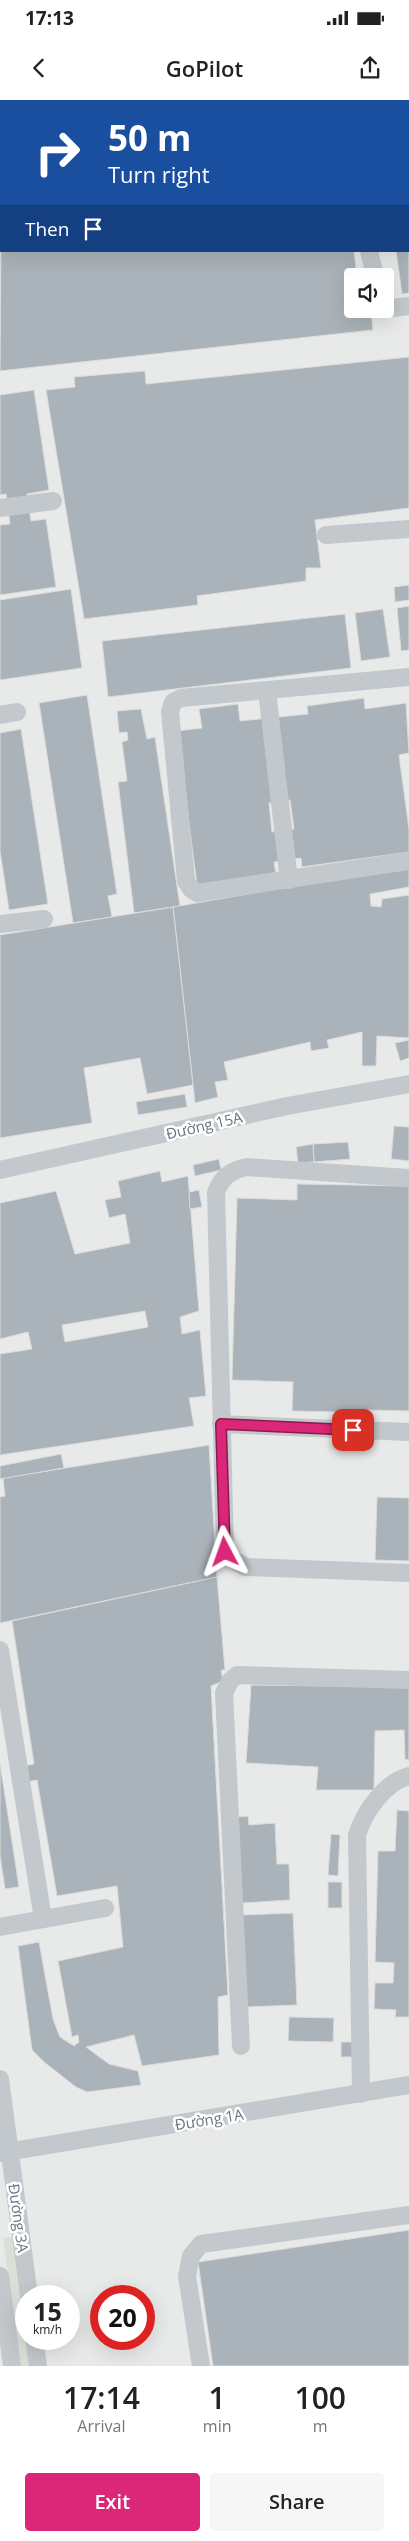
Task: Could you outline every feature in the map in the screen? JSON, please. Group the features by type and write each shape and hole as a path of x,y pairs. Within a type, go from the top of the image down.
{"street":[{"path":"369,252 373,268"},
{"path":"394,308 409,306"},
{"path":"0,508 53,501"},
{"path":"326,535 409,529"},
{"path":"409,677 181,698 173,702 170,712 186,881 190,890 196,893 409,860"},
{"path":"267,691 289,880"},
{"path":"0,924 44,919"},
{"name":"Đường 15A","path":"0,1170 287,1106 409,1084"},
{"path":"409,1178 247,1167 236,1169 226,1176 219,1184 216,1192 225,1552 240,1565 255,1568 409,1573"},
{"path":"221,1424 409,1432"},
{"path":"0,1650 6,1724 43,1919"},
{"path":"241,2046 224,1693 230,1681 237,1674 409,1680"},
{"path":"361,2094 357,1835 361,1822 370,1808 392,1783 409,1776"},
{"path":"0,1927 106,1908"},
{"name":"Đường 3A","path":"0,2080 5,2152 27,2285"},
{"name":"Đường 1A","path":"5,2152 409,2085"},
{"path":"201,2366 187,2276 190,2256 201,2244 409,2215"},
{"path":"0,2280 12,2366"},
{"path":"36,2350 38,2366"}],"shaded area":[{"path":"0,252 409,252 409,2366 0,2366"},
{"path":"12,2237 18,2285 15,2285 15,2323 3,2238"},
{"path":"19,2350 27,2350 29,2366 21,2366"}],"building":[{"path":"1,252 354,252 356,268 344,268 344,318 372,318 373,330 0,371"},
{"path":"396,252 409,252 409,293 402,294"},
{"path":"409,357 409,508 315,520 321,568 306,568 306,581 197,596 198,605 84,619 46,390 75,387 74,377 145,371 146,384"},
{"path":"34,390 49,490 27,494 31,521 46,519 56,587 0,595 0,525 10,524 6,494 0,495 0,395"},
{"path":"409,585 409,600 395,602 394,587"},
{"path":"71,589 82,668 0,680 0,600"},
{"path":"409,606 409,650 401,651 397,608"},
{"path":"383,609 390,657 361,661 355,613"},
{"path":"345,614 351,668 108,697 102,641"},
{"path":"87,695 117,894 108,896 112,917 73,923 39,703"},
{"path":"364,698 365,709 406,703 409,753 399,755 409,829 409,852 302,867 301,858 274,862 276,874 197,885 177,731 202,728 199,709 238,704 240,721 308,714 307,706","holes":["290,800 294,829 272,832 269,803"]},
{"path":"141,709 147,739 155,737 180,906 134,913 118,782 127,781 122,742 128,740 127,732 119,733 117,711"},
{"path":"21,729 48,904 9,910 0,851 0,733"},
{"path":"409,866 409,887 370,894 371,906 381,907 382,899 409,895 409,1038 377,1036 376,1066 362,1066 362,1032 327,1040 329,1048 311,1051 310,1042 224,1062 228,1080 215,1082 218,1097 195,1103 173,907"},
{"path":"173,907 193,1085 147,1094 140,1058 84,1068 92,1123 0,1138 0,935"},
{"path":"409,1040 409,1058 400,1061 395,1043"},
{"path":"185,1094 187,1107 138,1115 136,1102"},
{"path":"394,1126 409,1127 409,1161 391,1159"},
{"path":"348,1142 350,1159 314,1162 313,1144"},
{"path":"313,1144 314,1162 298,1163 296,1147"},
{"path":"219,1159 221,1170 195,1176 193,1165"},
{"path":"160,1171 162,1182 188,1176 199,1311 180,1317 182,1334 200,1330 206,1396 189,1398 194,1426 0,1455 0,1354 32,1349 28,1332 0,1339 0,1203 56,1191 75,1254 130,1243 125,1214 109,1218 105,1200 121,1197 118,1181","holes":["145,1311 148,1327 65,1342 62,1325"]},
{"path":"297,1184 409,1186 409,1411 368,1410 368,1417 339,1417 339,1412 292,1411 293,1382 232,1380 237,1198 297,1200"},
{"path":"199,1190 202,1207 190,1209 189,1192"},
{"path":"209,1445 217,1577 0,1623 0,1497 5,1496 3,1478"},
{"path":"61,1454 64,1468 0,1479 0,1466"},
{"path":"377,1497 409,1498 409,1561 375,1560"},
{"path":"217,1577 225,1670 221,1670 223,1681 211,1686 228,1995 218,1997 219,2055 142,2066 134,2035 86,2047 109,2064 138,2071 141,2085 87,2092 76,2087 32,2050 18,1946 39,1942 53,2019 60,2037 74,2046 79,2042 78,2035 72,2037 58,1961 123,1947 117,1886 57,1896 37,1780 27,1782 24,1766 34,1764 12,1621"},
{"path":"251,1685 409,1687 409,1760 405,1759 404,1730 375,1731 374,1790 316,1790 318,1767 246,1763"},
{"path":"0,1763 19,1887 5,1889 0,1855"},
{"path":"397,1810 409,1811 409,2017 395,2017 396,2010 374,2009 375,1983 393,1983 394,1963 375,1962 378,1851 395,1851"},
{"path":"248,1816 249,1825 275,1823 277,1864 289,1864 290,1900 242,1903 237,1817"},
{"path":"331,1834 340,1835 338,1876 328,1875"},
{"path":"328,1882 342,1882 342,1908 328,1908"},
{"path":"293,1913 297,2005 246,2007 242,1915"},
{"path":"289,2017 334,2018 333,2042 288,2041"},
{"path":"341,2042 355,2042 355,2057 341,2057"},
{"path":"409,2230 409,2366 213,2366 198,2262"}],"route":[{"path":"225,1552 221,1424 353,1430"}]}
